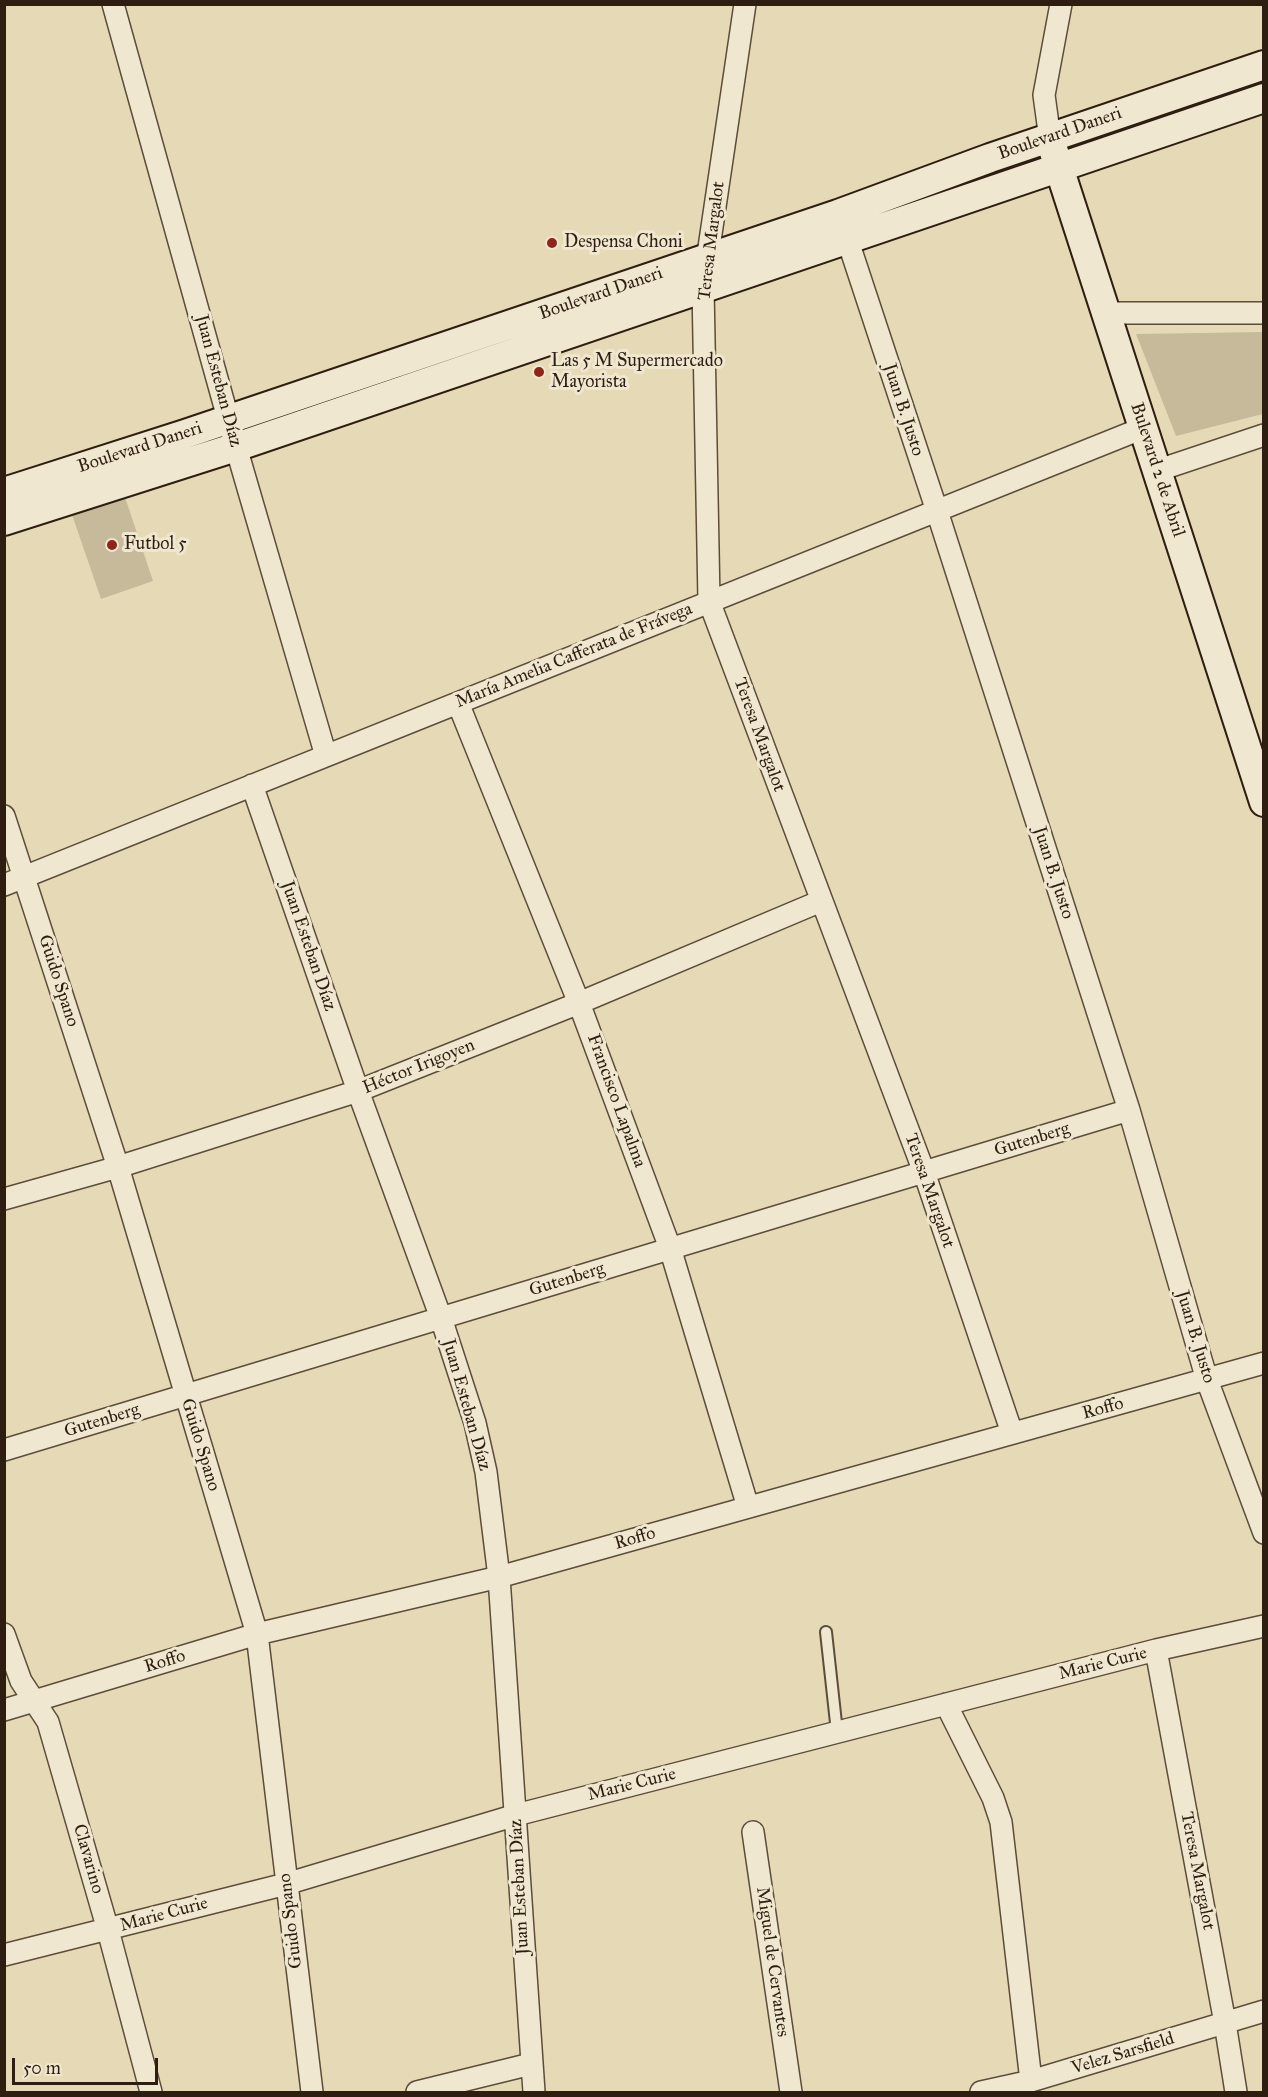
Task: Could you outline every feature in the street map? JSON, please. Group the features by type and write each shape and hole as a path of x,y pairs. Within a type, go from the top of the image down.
{"main road":[{"name":"Boulevard Daneri","path":"15,518 236,447 533,331 709,257 1263,65"},
{"path":"1192,90 1201,119"},
{"name":"Boulevard Daneri","path":"11,490 228,419 533,331 703,288 848,241 1059,166 1263,98"},
{"name":"Bulevard 2 de Abril","path":"1050,139 1262,795"},
{"path":"11,490 15,518"}],"street":[{"name":"Juan Esteban Díaz","path":"113,4 228,419 326,756"},
{"name":"Teresa Margalot","path":"746,4 703,288 709,601 820,902 924,1172 1012,1433"},
{"path":"1050,139 1044,95 1061,4"},
{"name":"Juan B. Justo","path":"838,214 937,511 1129,1110 1207,1380 1263,1533"},
{"path":"1106,313 1263,313"},
{"name":"María Amelia Cafferata de Frávega","path":"14,881 1143,428"},
{"path":"1156,471 1263,435"},
{"name":"Francisco Lapalma","path":"458,703 579,1003 670,1248 748,1507"},
{"name":"Juan Esteban Díaz","path":"252,785 358,1091 441,1318 475,1423 486,1472 499,1577 534,2092"},
{"name":"Guido Spano","path":"4,816 14,881 118,1167 257,1634 312,2092"},
{"name":"Héctor Irigoyen","path":"4,1199 118,1167 358,1091 579,1003 820,902"},
{"name":"Gutenberg","path":"4,1450 1129,1110"},
{"name":"Roffo","path":"4,1710 257,1634 499,1577 1263,1363"},
{"name":"Marie Curie","path":"4,1955 286,1884 516,1815 1156,1650 1263,1626"},
{"name":"Clavarino","path":"4,1634 21,1681 48,1722 108,1930 151,2092"},
{"name":"Teresa Margalot","path":"1156,1650 1236,2092"},
{"path":"946,1704 993,1798 1001,1822 1031,2081"},
{"name":"Miguel de Cervantes","path":"753,1832 791,2092"},
{"name":"Velez Sarsfield","path":"981,2092 1031,2081 1263,2011"},
{"path":"417,2092 531,2064"}],"lane":[{"path":"826,1632 837,1732"}],"shaded area":[{"path":"1263,332 1263,414 1176,436 1136,334"},
{"name":"Futbol 5","path":"123,491 153,581 101,599 70,509"}],"place":[{"name":"Despensa Choni","path":"552,243"},
{"name":"Las 5 M Supermercado Mayorista","path":"539,372"},
{"name":"Futbol 5","path":"112,545"}]}
